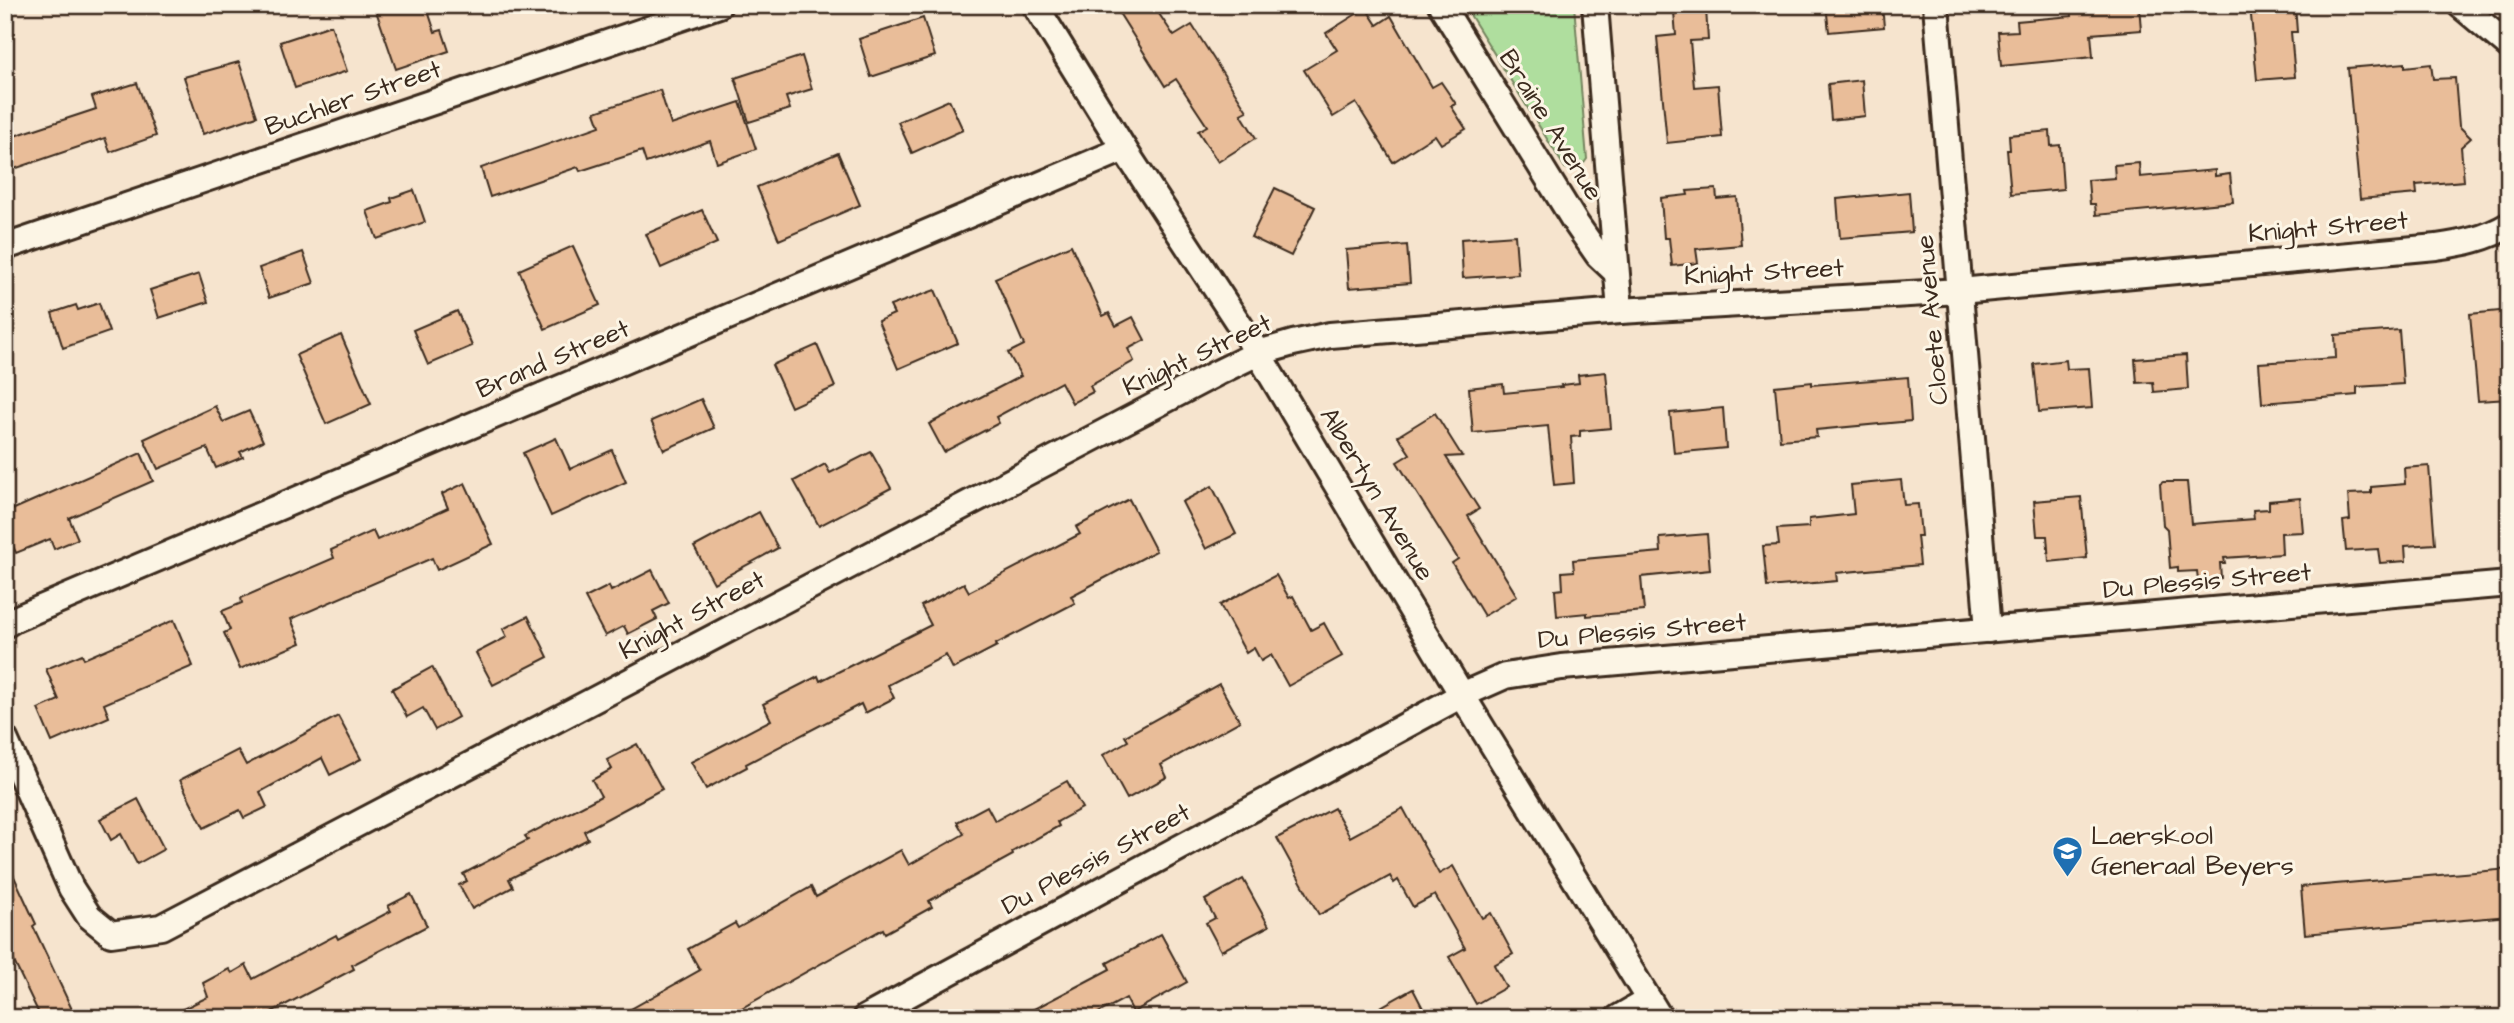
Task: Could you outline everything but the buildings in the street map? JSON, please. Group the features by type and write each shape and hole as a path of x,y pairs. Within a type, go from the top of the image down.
{"street":[{"name":"Buchler Street","path":"5,247 719,5"},
{"name":"Albertyn Avenue","path":"1035,5 1124,149 1258,353 1462,695 1655,1009"},
{"name":"Braine Avenue","path":"1441,5 1575,222 1598,255 1616,272"},
{"path":"1595,5 1620,310"},
{"name":"Cloete Avenue","path":"1936,5 1988,630"},
{"path":"2460,5 2509,46"},
{"name":"Brand Street","path":"5,625 1124,149"},
{"name":"Knight Street","path":"5,739 71,888 89,916 111,934 161,927 1258,353 1293,342 1331,335 1620,310 1960,291 2436,247 2493,235 2509,225"},
{"name":"Du Plessis Street","path":"865,1018 1462,695 1505,676 1531,671 2509,584"},
{"path":"1618,1018 1655,1009"}],"green space":[{"path":"1464,5 1574,5 1587,159 1580,167 1565,168"}],"place":[{"name":"Laerskool Generaal Beyers","path":"2068,878"}]}
